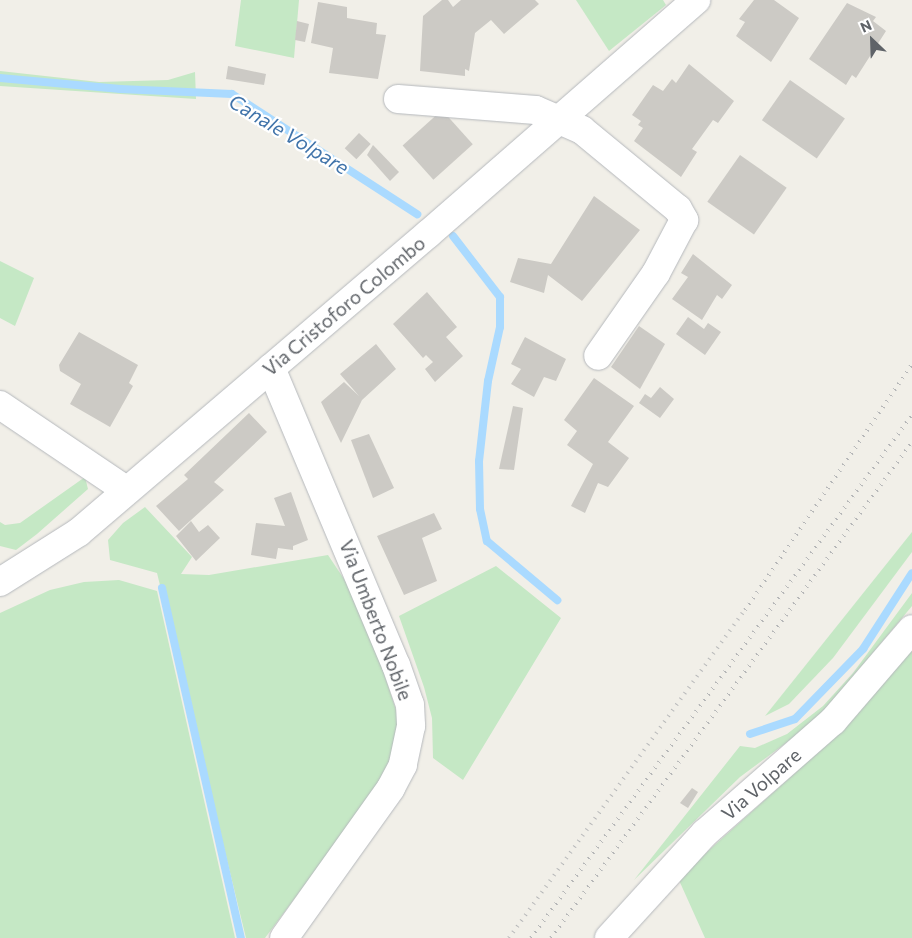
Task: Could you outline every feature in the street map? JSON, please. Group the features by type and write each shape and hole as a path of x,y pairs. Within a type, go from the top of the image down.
{"street":[{"name":"Via Cristoforo Colombo","path":"0,582 79,532 696,0"},
{"path":"398,99 536,110 582,130 678,209 684,220 656,273 598,356"},
{"name":"Via Umberto Nobile","path":"271,368 396,665 410,705 411,726 403,765 391,788 284,938"},
{"path":"0,406 126,490"},
{"name":"Via Volpare","path":"609,938 705,833 833,721 912,629"}],"green space":[{"path":"241,0 299,0 294,58 235,46"},
{"path":"576,0 663,0 666,5 609,51"},
{"path":"0,71 99,82 168,80 195,72 196,99 0,86"},
{"path":"0,261 34,278 15,326 0,318"},
{"path":"85,477 88,489 37,534 16,550 0,546 0,522 5,525 20,523"},
{"path":"145,507 192,557 181,574 209,575 328,555 350,588 374,643 400,722 394,758 378,787 265,938 246,938 157,573 110,560 108,540 123,523"},
{"path":"912,532 912,552 833,658 789,704 765,716"},
{"path":"496,566 561,618 463,780 433,758 432,718 424,687 399,616"},
{"path":"119,580 157,591 235,938 0,938 0,613 50,590 84,582"},
{"path":"912,593 912,606 817,720 740,777 634,880 740,746 755,748 787,734 823,706 853,673"},
{"path":"912,647 912,938 705,938 678,878 836,736"}],"building":[{"path":"442,0 448,0 453,7 461,0 535,0 539,4 504,34 491,20 475,33 469,71 465,69 465,76 420,71 423,16"},
{"path":"754,0 774,0 799,18 771,62 736,36 745,22 739,19"},
{"path":"318,2 347,7 347,18 377,23 376,34 386,35 378,79 329,73 333,48 311,43"},
{"path":"847,3 876,17 873,21 886,31 856,78 852,75 846,85 809,59"},
{"path":"297,21 309,24 305,42 295,40"},
{"path":"689,64 734,101 718,123 713,120 692,149 697,152 681,177 634,141 643,128 638,125 641,121 632,115 653,85 663,91 672,79 676,83"},
{"path":"228,66 266,74 264,85 226,79"},
{"path":"790,80 845,118 817,159 762,120"},
{"path":"442,110 473,144 433,180 403,145"},
{"path":"359,133 371,144 356,159 345,148"},
{"path":"373,145 399,172 390,181 367,155"},
{"path":"740,155 787,188 754,234 707,202"},
{"path":"594,196 640,230 582,301 548,275 544,293 510,282 518,258 551,264"},
{"path":"693,254 732,285 722,299 717,295 702,320 672,299 688,277 681,273"},
{"path":"427,292 457,327 446,337 463,356 435,382 425,369 433,362 426,355 423,358 393,324"},
{"path":"688,317 704,329 708,323 721,332 705,355 676,334"},
{"path":"639,326 665,344 640,389 611,367"},
{"path":"79,332 138,365 129,383 133,386 110,427 70,404 81,384 60,371 59,365"},
{"path":"525,337 566,359 556,381 544,377 534,397 511,384 521,369 511,364"},
{"path":"376,344 396,369 362,400 341,443 321,402 344,382 359,396 340,374"},
{"path":"594,378 634,406 608,442 629,458 608,487 598,483 585,513 571,506 593,464 567,445 577,431 564,420"},
{"path":"660,387 674,399 660,418 639,403 645,394 651,398"},
{"path":"513,406 523,408 514,470 499,469"},
{"path":"249,413 267,432 214,482 224,490 179,531 156,506 188,479 184,475"},
{"path":"369,434 394,488 373,498 351,440"},
{"path":"291,492 308,540 293,546 293,550 278,548 276,559 251,555 256,523 285,526 274,498"},
{"path":"434,513 442,529 422,538 437,581 404,595 377,536"},
{"path":"191,521 199,532 208,525 220,538 196,561 176,536"},
{"path":"692,788 698,792 688,808 680,803"}],"waterway":[{"name":"Canale Volpare","path":"0,78 120,89 232,94 417,214"},
{"name":"Canale Volpare","path":"453,236 500,297 500,327 488,381 479,461 480,509 487,541 557,600"},
{"name":"Canale Volpare","path":"750,734 795,719 863,649 912,573"},
{"path":"162,588 241,938"}],"railway":[{"path":"509,938 745,610 912,364"},
{"path":"531,938 912,415"},
{"path":"551,938 912,442"}]}
